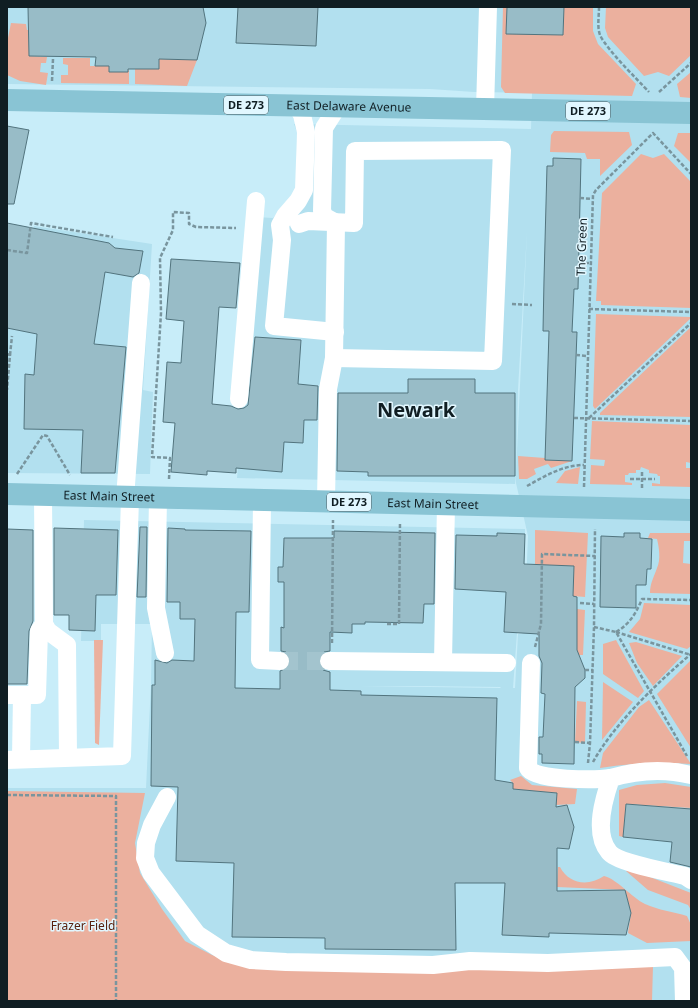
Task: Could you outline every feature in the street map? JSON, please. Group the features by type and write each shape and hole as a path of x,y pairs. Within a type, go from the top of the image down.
{"main road":[{"name":"East Delaware Avenue","path":"7,100 691,113"},
{"name":"East Main Street","path":"11,485 43,495 691,510"}],"lane":[{"path":"485,110 488,7"},
{"path":"297,106 302,115 306,132 304,190 302,215 299,224"},
{"path":"336,223 325,217 322,211 324,128 338,106"},
{"path":"282,240 299,224 308,221 354,223 355,150 502,150 493,361 334,358"},
{"path":"304,190 298,201 285,216 280,225 282,240 274,326 335,332"},
{"path":"239,400 256,201"},
{"path":"329,501 328,389 334,358 336,223"},
{"path":"44,624 39,631 37,695 14,695 14,760 122,756 128,498 141,283"},
{"path":"43,495 44,624 48,631 67,645 68,757"},
{"path":"158,498 156,608 165,653"},
{"path":"262,501 260,660 280,661"},
{"path":"444,662 446,504"},
{"path":"330,661 507,663"},
{"path":"530,663 528,768 532,774 540,776 599,780 648,770 673,771 691,775"},
{"path":"611,778 602,805 602,837 609,852 620,860 685,876 691,880"},
{"path":"167,797 152,825 146,843 145,858 151,873 197,934 226,952 251,960 433,965 470,961 548,962 674,957 683,968 684,1001"}],"path":[{"path":"599,7 599,27 604,42 654,98 691,62"},
{"path":"52,85 53,59"},
{"path":"580,198 592,199 596,190 653,133 691,174"},
{"name":"The Green","path":"584,487 584,443 587,418 587,356 592,199"},
{"path":"169,480 170,458 152,457 161,313 160,258 173,230 172,212 189,213 189,224 196,227 239,228"},
{"path":"7,250 27,253 31,223 113,236"},
{"path":"579,263 590,263"},
{"path":"589,309 691,312"},
{"path":"587,418 691,323"},
{"path":"7,390 8,354 12,336"},
{"path":"576,355 587,356"},
{"path":"574,418 691,421"},
{"path":"11,485 42,435 47,436 71,478"},
{"path":"527,486 547,474 572,465 584,465"},
{"path":"642,472 642,488"},
{"path":"630,479 655,479"},
{"path":"329,501 330,661"},
{"path":"387,624 399,624 400,503"},
{"path":"585,779 590,743 593,670 595,529"},
{"path":"530,663 541,624 542,554 595,556"},
{"path":"616,632 631,620 642,599 691,600"},
{"path":"580,603 594,604"},
{"path":"594,627 691,654"},
{"path":"616,632 691,762"},
{"path":"585,779 598,753 634,709 691,654"},
{"path":"585,670 593,670"},
{"path":"575,742 590,743"},
{"path":"7,795 116,796 116,1001"}],"shaded area":[{"path":"7,7 691,7 691,1001 7,1001 7,788 146,788 152,624 101,624 101,641 81,641 84,520 525,529 523,633 517,633 513,688 515,688 518,634 524,633 528,536 516,483 516,476 515,484 237,478 257,217 273,218 282,209 296,188 297,132 294,124 531,129 532,93 474,92 430,89 7,84","holes":["527,231 516,472 518,390","360,686 415,686 501,687 500,688"]},
{"path":"34,226 152,244 143,390 153,392 150,474 7,473 7,256 27,260"}],"green space":[{"path":"503,7 507,7 506,33 563,35 564,7 593,7 593,31 598,44 636,84 632,96 505,93 501,87"},
{"path":"606,7 691,7 691,55 669,76 658,72 644,76 608,37 605,28"},
{"path":"11,23 26,24 27,30 30,30 29,56 47,57 46,63 41,63 40,72 48,73 46,85 20,81 7,75 7,43"},
{"path":"63,58 90,58 90,66 109,66 109,72 127,72 129,69 129,84 61,83 61,75 68,75 68,65 63,64"},
{"path":"159,59 197,60 187,86 135,84 135,69 159,69"},
{"path":"691,72 691,98 680,97 677,84"},
{"path":"554,131 629,132 632,145 600,176 600,159 587,159 585,153 550,152 551,135"},
{"path":"678,133 691,133 691,163 674,146"},
{"path":"641,154 653,158 664,154 691,182 691,308 601,305 601,301 596,301 602,193"},
{"path":"596,314 691,318 595,409 593,406"},
{"path":"691,327 691,417 600,415 600,413"},
{"path":"592,421 691,425 691,463 686,462 686,468 691,468 691,487 652,486 652,483 660,484 660,476 649,473 649,470 641,467 640,470 636,470 636,473 629,473 628,475 625,475 625,482 632,483 632,485 590,484 591,465 604,466 605,460 590,459"},
{"path":"518,456 545,458 546,460 572,461 551,468 548,464 534,469 536,474 527,479 519,479"},
{"path":"580,467 578,484 556,483 565,471"},
{"path":"535,530 588,533 585,597 573,596 574,566 535,565"},
{"path":"650,533 691,533 691,541 684,541 683,563 691,564 691,594 650,593 651,583 658,565 659,550 657,539 648,538"},
{"path":"644,603 691,605 691,646 687,649 629,632 640,619"},
{"path":"577,609 585,610 583,655 576,655"},
{"path":"94,640 103,640 99,745 95,743"},
{"path":"616,640 644,691 638,698 603,674 603,644"},
{"path":"636,642 682,656 653,686 637,663 629,643"},
{"path":"691,661 691,748 657,694"},
{"path":"603,682 633,702 602,740"},
{"path":"649,700 691,764 646,763 600,768 603,753 639,707"},
{"path":"577,701 586,702 585,743 575,742"},
{"path":"521,776 532,785 577,789 575,804 556,805 557,793 513,789 513,783 510,780"},
{"path":"665,783 691,787 691,808 626,804 623,837 619,836 619,790 637,785"},
{"name":"Frazer Field","path":"7,791 145,793 135,843 140,873 162,909 185,941 212,955 244,965 653,966 652,1001 7,1001"},
{"path":"558,867 560,867 568,877 579,882 592,882 604,876 619,884 645,904 687,916 691,925 691,941 647,943 628,933 631,913 625,890 557,887"},
{"path":"632,870 691,893 691,910 688,905 648,890 626,871"}],"building":[{"path":"28,7 203,7 206,23 197,60 159,59 159,69 128,69 128,72 109,72 109,66 95,66 96,57 29,56"},
{"path":"238,7 318,7 316,46 236,43"},
{"path":"507,7 564,7 563,35 506,34"},
{"path":"7,126 29,130 14,204 7,204"},
{"path":"553,158 581,159 578,289 574,289 572,332 577,332 572,461 545,460 549,331 543,331 547,166 553,166"},
{"path":"7,223 109,243 115,248 143,251 139,273 133,277 105,272 94,344 126,347 115,473 81,473 83,430 24,429 25,374 34,375 37,334 7,328"},
{"path":"171,259 240,263 236,308 219,307 212,404 231,406 238,409 244,408 248,405 255,337 301,340 298,384 318,386 317,420 304,420 303,443 284,442 282,472 236,468 236,473 207,471 207,475 171,472 175,423 163,422 167,362 181,363 184,321 166,319"},
{"path":"408,379 475,379 475,393 515,393 515,476 368,476 368,472 337,471 338,393 408,393"},
{"path":"140,527 147,527 146,597 137,597"},
{"path":"54,528 118,530 116,595 96,595 95,631 69,630 69,615 54,615"},
{"path":"168,528 185,530 251,531 249,612 236,612 235,688 280,689 280,671 289,667 290,661 286,652 281,651 281,627 284,628 284,582 278,582 278,567 283,567 284,538 334,538 334,531 435,533 434,604 424,604 423,623 365,622 365,624 352,624 352,633 330,632 330,651 324,652 320,656 319,661 323,670 330,672 330,690 361,691 361,695 497,698 495,780 513,783 513,789 557,793 556,807 567,805 574,827 569,849 557,848 557,891 625,890 631,913 626,935 549,933 549,937 502,935 505,883 455,883 456,950 325,949 325,938 232,937 234,863 176,861 178,787 151,786 152,685 155,685 155,660 167,663 172,660 194,661 195,619 180,619 180,602 167,602"},
{"path":"7,529 33,530 33,621 29,631 27,684 7,684"},
{"path":"497,533 525,534 524,564 574,566 573,596 577,597 577,650 585,670 585,678 575,687 574,764 542,763 542,754 539,754 539,737 543,737 545,694 541,693 542,663 539,656 539,634 504,632 506,592 455,589 456,535 497,536"},
{"path":"624,533 640,533 640,538 652,539 651,569 647,569 646,585 636,585 636,608 600,607 601,536 624,537"},
{"path":"626,804 691,809 691,867 670,862 672,842 623,837"}],"tunnel":[{"path":"280,661 329,661"}],"district":[{"name":"Newark","path":"416,410"}]}
